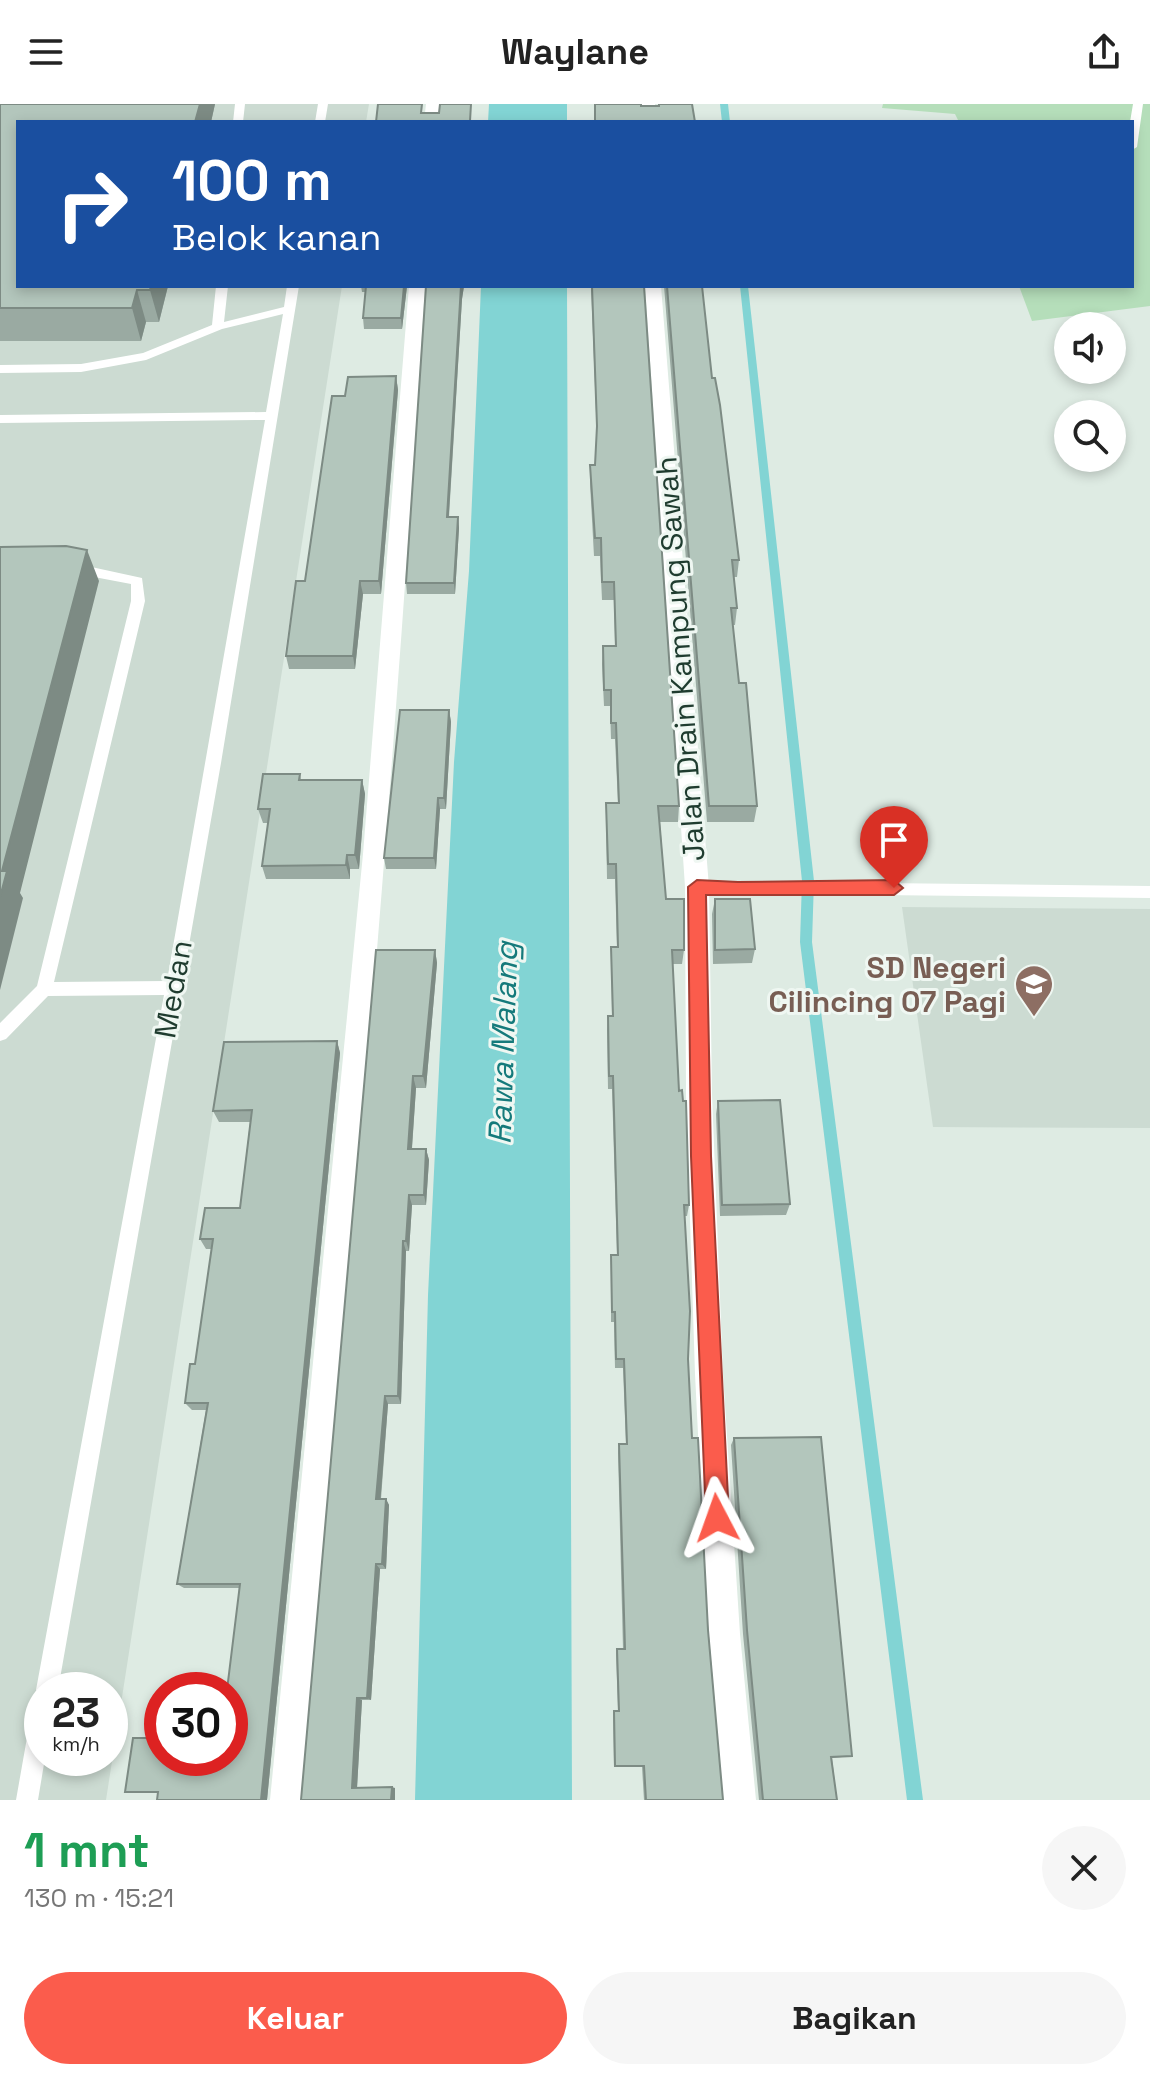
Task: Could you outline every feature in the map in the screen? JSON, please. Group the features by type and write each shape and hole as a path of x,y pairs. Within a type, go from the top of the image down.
{"street":[{"path":"287,1800 390,664 417,288"},
{"name":"Jalan Drain Kampung Sawah","path":"653,288 697,887 699,1094 709,1374 724,1634 739,1800"}],"lane":[{"path":"1134,133 1138,104"},
{"path":"218,327 222,288"},
{"name":"Medan","path":"50,1672 174,988 293,288"},
{"path":"0,369 81,368 146,356 218,327 290,309"},
{"path":"0,419 271,416"},
{"path":"0,1034 44,989 138,601 137,581 57,566"},
{"path":"697,887 738,890 894,888 1150,892"},
{"path":"44,989 174,988"},
{"path":"27,1800 31,1776"}],"shaded area":[{"path":"0,104 369,104 366,120 16,120 16,288 342,288 126,1672 24,1672 24,1776 110,1776 106,1800 0,1800"},
{"name":"SD Negeri Cilincing 07 Pagi","path":"902,907 1150,909 1150,1128 933,1127"}],"green space":[{"path":"883,104 1150,104 1150,306 1103,312 1054,312 1054,318 1032,321 1020,288 1134,288 1134,120 958,120 955,114 882,108"}],"water":[{"path":"489,104 567,104 567,120 488,120"},
{"name":"Rawa Malang","path":"481,288 567,288 572,1800 415,1800 428,1295 454,762 469,571"}],"building":[{"path":"0,104 200,104 196,120 16,120 16,288 150,288 137,290 132,308 0,308"},
{"path":"378,104 422,104 421,113 439,113 440,104 471,104 470,120 376,120"},
{"path":"595,104 692,104 695,120 595,120"},
{"path":"366,288 404,288 401,318 363,318"},
{"path":"426,288 461,288 447,517 458,517 454,583 406,583"},
{"path":"592,288 644,288 679,806 658,806 666,899 684,899 684,950 672,950 679,1091 682,1090 683,1101 686,1101 689,1205 684,1205 690,1311 688,1359 692,1438 698,1438 708,1630 723,1800 646,1800 644,1766 615,1766 614,1711 619,1711 617,1649 625,1649 619,1444 627,1444 624,1359 616,1359 615,1312 612,1312 611,1255 618,1255 613,1076 609,1076 608,1016 613,1016 611,947 618,947 616,864 608,864 606,803 619,803 616,723 611,723 611,690 604,690 603,646 616,646 614,582 602,582 601,538 595,538 590,465 595,465 597,426"},
{"path":"667,288 702,288 739,560 732,560 737,608 731,608 739,683 746,683 757,806 709,806"},
{"path":"396,376 379,581 360,581 353,656 286,656 296,581 305,581 332,396 345,396 348,377"},
{"path":"66,546 87,550 2,871 7,871 0,897 0,547"},
{"path":"400,710 449,710 444,798 438,798 434,858 384,858"},
{"path":"263,774 300,774 299,780 362,780 355,855 347,855 346,865 262,866 270,809 258,809"},
{"path":"715,899 750,899 755,949 715,950"},
{"path":"376,950 435,950 423,1076 413,1076 408,1149 426,1149 424,1195 409,1195 406,1241 403,1241 398,1396 385,1396 376,1499 386,1499 382,1564 376,1564 367,1698 357,1698 352,1788 392,1787 391,1800 301,1800"},
{"path":"337,1041 261,1800 157,1800 158,1792 125,1792 133,1738 144,1738 144,1776 248,1776 248,1672 229,1672 240,1584 177,1584 208,1403 185,1403 190,1364 195,1364 213,1239 200,1239 205,1208 240,1208 252,1110 213,1111 224,1042"},
{"path":"780,1100 790,1204 722,1205 718,1101"},
{"path":"821,1437 852,1756 831,1757 837,1800 763,1800 734,1438"}],"waterway":[{"path":"724,104 726,120"},
{"path":"744,288 808,881 806,942 915,1800"}],"place":[{"name":"SD Negeri Cilincing 07 Pagi","path":"1034,1018"}],"route":[{"path":"717,1518 699,1094 697,887 738,890 894,888"}]}
